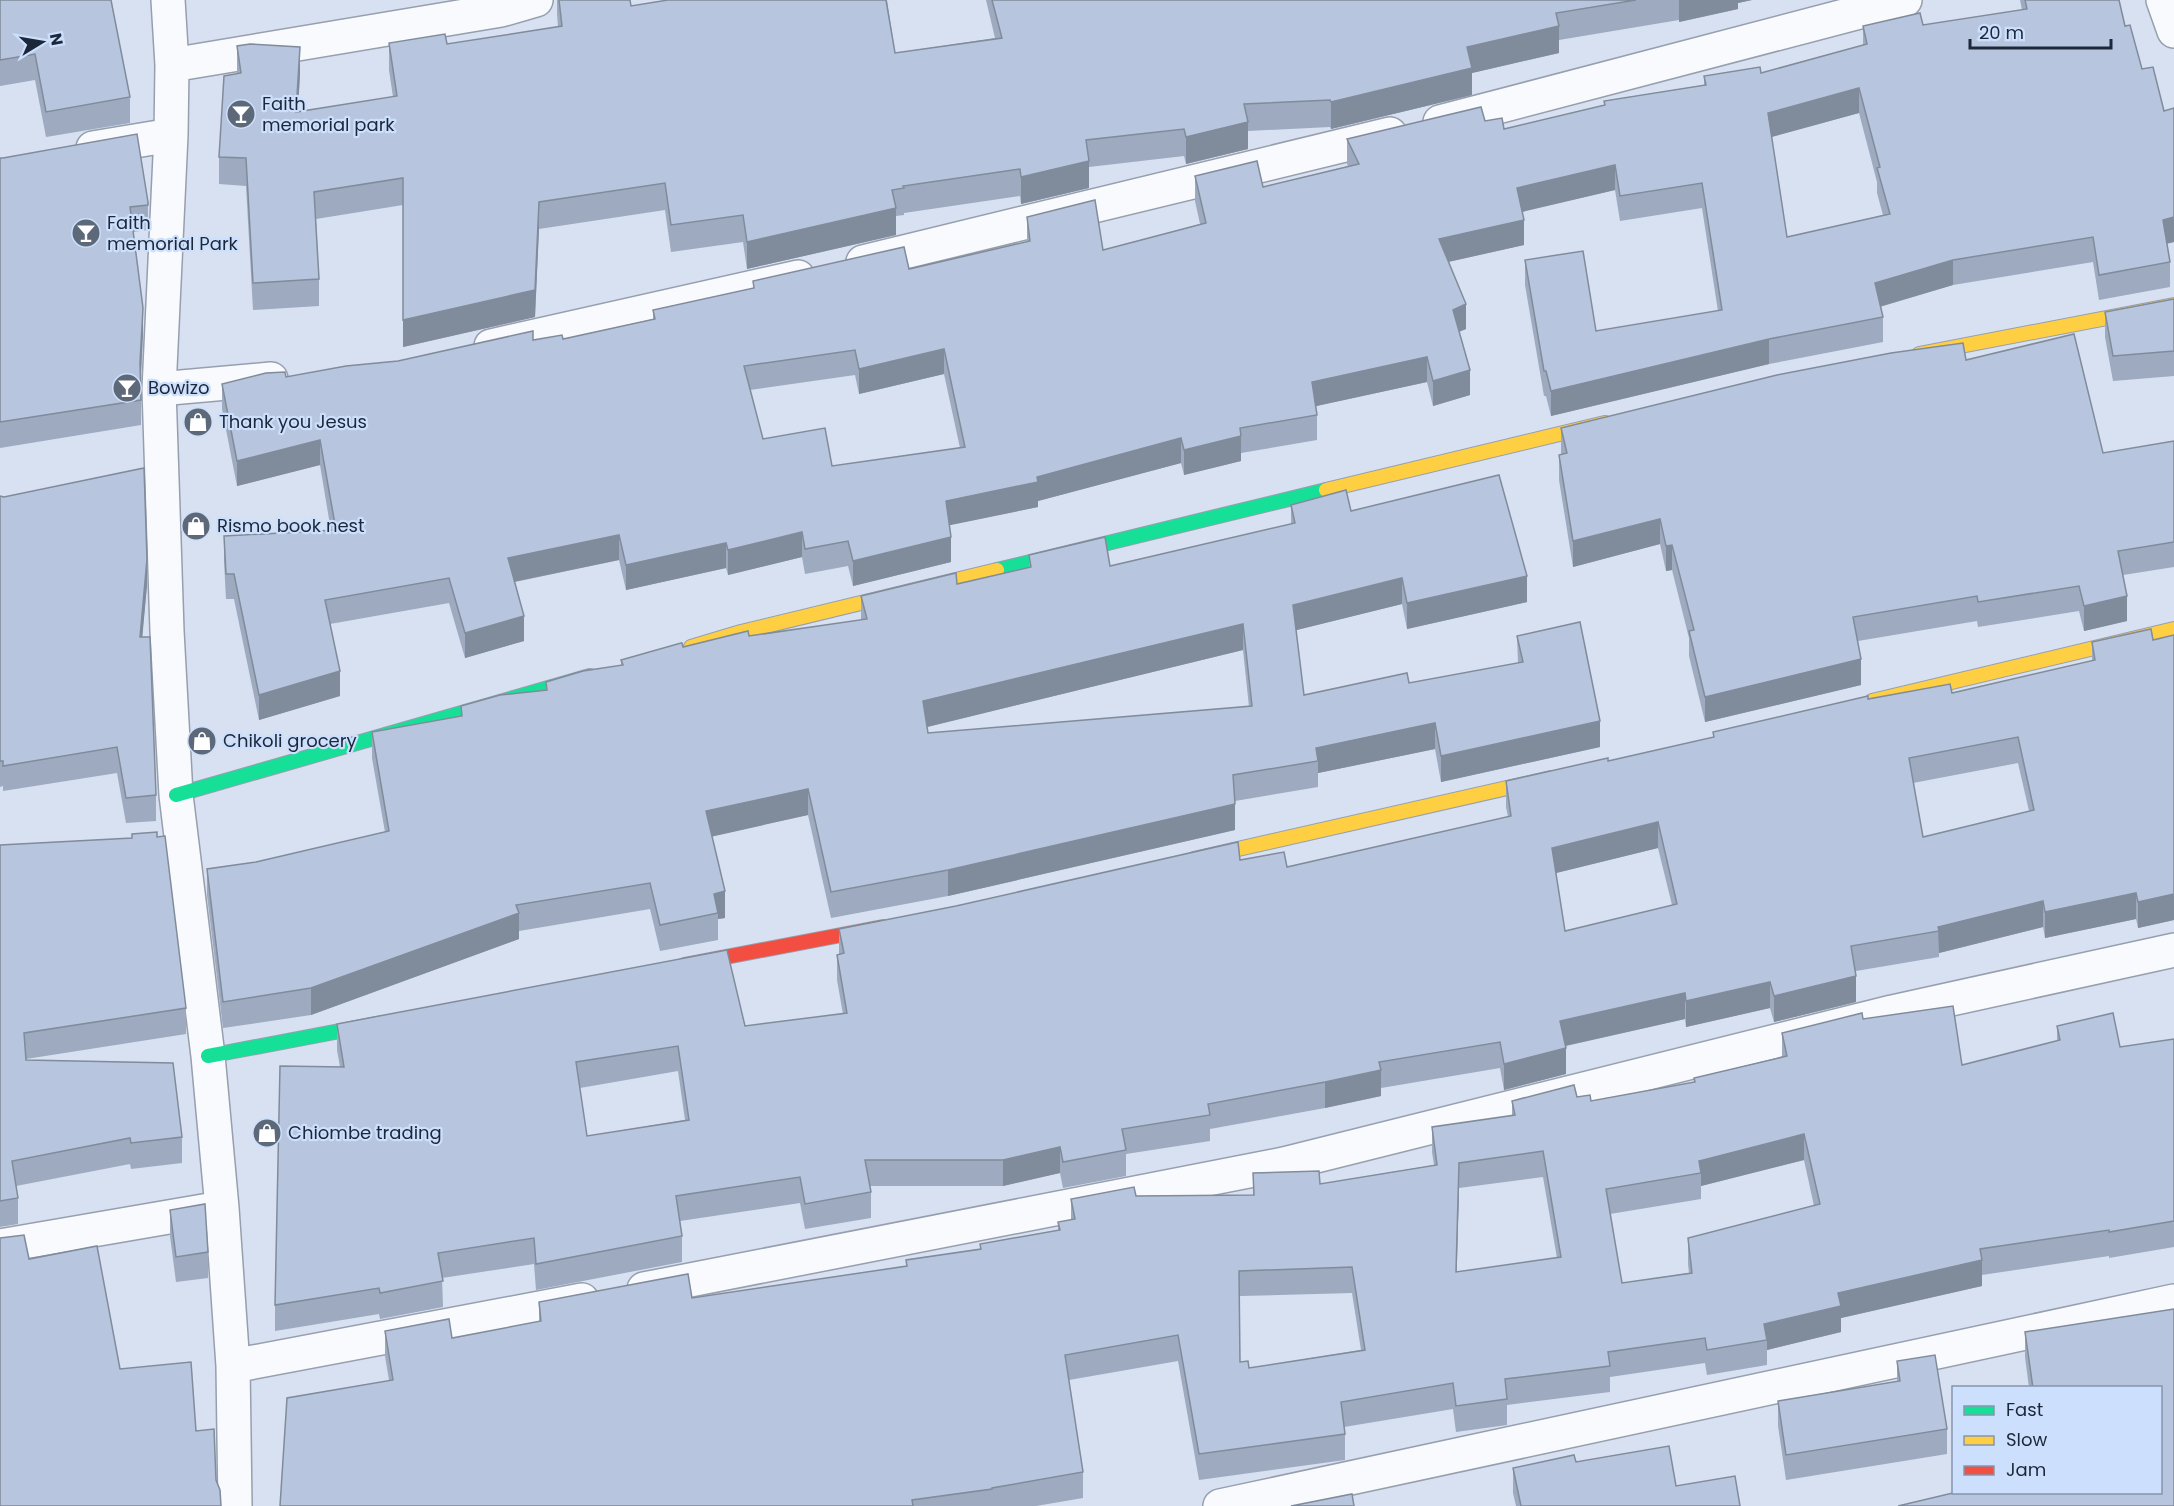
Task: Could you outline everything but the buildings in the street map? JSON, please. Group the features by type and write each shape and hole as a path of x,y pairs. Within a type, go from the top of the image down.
{"street":[{"path":"168,0 172,65 171,135 159,389 176,795 208,1056 222,1208 233,1366 235,1506"},
{"path":"172,65 501,10 536,0"},
{"path":"462,352 834,269 1499,108 1905,0"},
{"path":"2163,0 2174,31"},
{"path":"69,152 171,135"},
{"path":"1911,356 2174,305"},
{"path":"159,389 300,376"},
{"path":"673,652 764,627 1622,418"},
{"path":"127,478 162,471"},
{"path":"1863,703 2174,629"},
{"path":"176,795 605,671"},
{"path":"1182,862 1563,775"},
{"path":"147,841 181,838"},
{"path":"673,967 893,925"},
{"path":"233,1366 732,1272 1284,1164 1892,1012 2174,950"},
{"path":"208,1056 394,1020"},
{"path":"0,1246 222,1208"},
{"path":"1220,1506 2174,1301"}],"traffic: fast":[{"path":"997,570 1326,490"},
{"path":"176,795 590,676"},
{"path":"208,1056 382,1023"}],"traffic: slow":[{"path":"1919,354 2174,305"},
{"path":"1326,490 1605,423"},
{"path":"691,647 741,632 997,570"},
{"path":"1872,701 2174,629"},
{"path":"1194,859 1551,778"}],"traffic: jam":[{"path":"684,965 883,927"}],"place":[{"name":"Faith memorial park","path":"241,114"},
{"name":"Faith memorial Park","path":"86,233"},
{"name":"Bowizo","path":"127,388"},
{"name":"Thank you Jesus","path":"198,422"},
{"name":"Rismo book nest","path":"196,526"},
{"name":"Chikoli grocery","path":"202,741"},
{"name":"Chiombe trading","path":"267,1133"}]}
